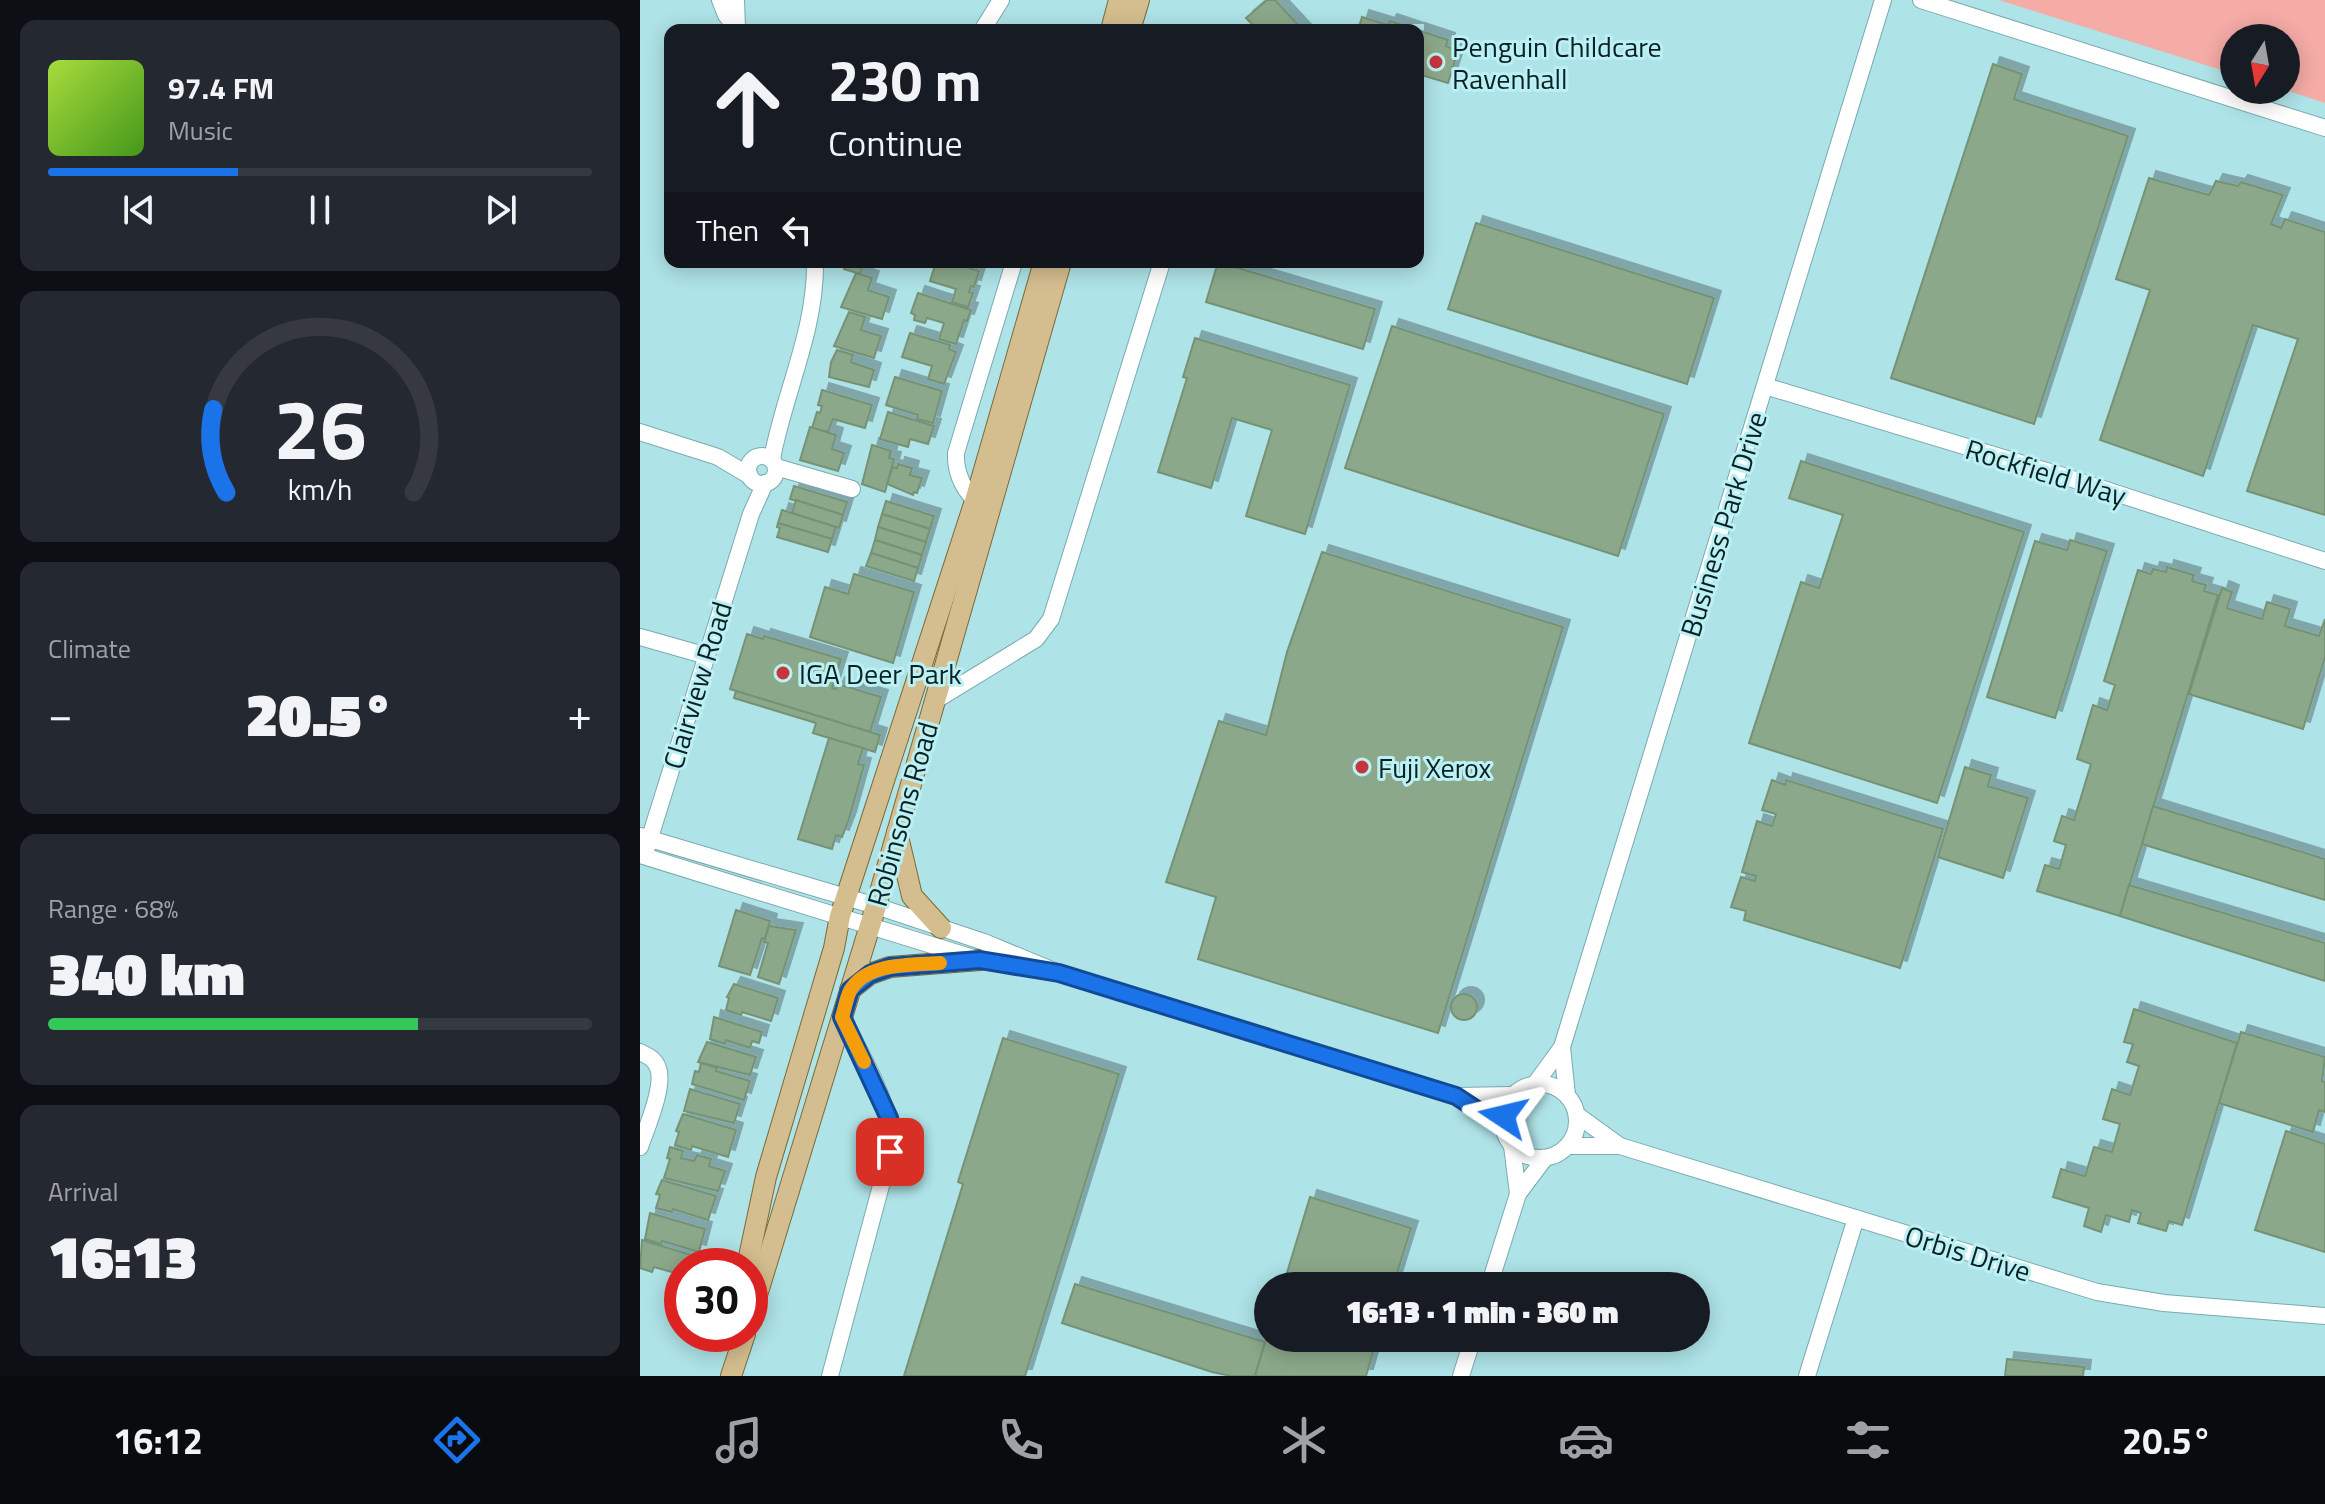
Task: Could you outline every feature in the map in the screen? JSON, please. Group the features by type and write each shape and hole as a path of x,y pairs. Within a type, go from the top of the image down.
{"main road":[{"path":"1113,24 1119,0"},
{"path":"1132,24 1139,0"},
{"name":"Robinsons Road","path":"768,1259 897,832 1042,268"},
{"name":"Robinsons Road","path":"751,1248 766,1177 834,948 843,907 982,504 1059,268"},
{"path":"897,832 912,896 941,928"},
{"path":"850,990 870,974 890,967 980,960"},
{"path":"729,1376 732,1352"},
{"path":"729,1376 738,1352"}],"street":[{"path":"720,0 733,24"},
{"path":"736,0 738,24"},
{"path":"986,24 1001,0"},
{"name":"Business Park Drive","path":"1535,1084 1562,1047 1883,0"},
{"path":"1921,0 2325,128"},
{"name":"Clairview Road","path":"642,855 645,837 707,656 804,345 815,268"},
{"path":"982,504 961,478 955,462 956,453 1012,268"},
{"path":"933,702 1036,639 1051,619 1160,268"},
{"name":"Rockfield Way","path":"1765,386 2060,475 2325,561"},
{"path":"640,432 763,470 812,478 852,489"},
{"path":"640,637 707,656"},
{"path":"645,837 843,907"},
{"path":"642,855 873,916 980,960 1059,973"},
{"path":"873,916 941,928 1059,973 1456,1096 1503,1127 1512,1146 1518,1194"},
{"path":"830,1376 890,1152 892,1133 878,1093 842,1017"},
{"name":"Business Park Drive","path":"1562,1047 1567,1095"},
{"path":"640,1052 654,1060 660,1072 640,1147"},
{"path":"1456,1096 1512,1095 1535,1084 1557,1088 1567,1095 1577,1115 1577,1126 1568,1146 1545,1158 1533,1157 1512,1146"},
{"path":"1503,1127 1506,1105 1512,1095"},
{"name":"Orbis Drive","path":"1577,1115 1620,1146"},
{"name":"Orbis Drive","path":"1568,1146 1620,1146 2097,1292 2164,1303 2325,1316"},
{"path":"1493,1272 1518,1194 1545,1158"},
{"path":"1807,1376 1856,1218"},
{"path":"1461,1376 1469,1352"}],"shaded area":[{"path":"1999,0 2325,0 2325,103 2300,95 2300,24 2220,24 2220,70"}],"building":[{"path":"1267,0 1275,0 1297,24 1252,24 1246,18"},
{"path":"1362,17 1385,24 1360,24"},
{"name":"Penguin Childcare Ravenhall","path":"1424,32 1448,40 1446,46 1458,51 1448,83 1424,76"},
{"path":"1993,64 2022,74 2014,99 2128,136 2034,424 1891,378"},
{"path":"2149,178 2209,195 2216,181 2238,186 2241,182 2283,195 2271,224 2281,228 2285,219 2325,232 2325,515 2247,491 2298,339 2253,325 2203,476 2100,440 2150,290 2116,279"},
{"path":"1476,223 1714,298 1687,384 1448,309"},
{"path":"844,268 862,268 860,274"},
{"path":"934,268 979,271 969,292 973,293 968,307 952,302 956,289 930,281"},
{"path":"1216,268 1238,268 1375,309 1363,349 1206,302"},
{"path":"856,273 872,278 868,290 889,297 882,319 841,307"},
{"path":"918,293 971,310 956,344 939,339 944,323 927,318 925,323 914,320 915,315 911,313"},
{"path":"849,312 865,317 861,330 881,336 874,358 834,346"},
{"path":"1392,326 1664,414 1618,556 1345,468"},
{"path":"910,333 950,345 949,349 956,352 944,384 928,379 932,366 902,357"},
{"path":"1195,338 1350,385 1305,534 1246,516 1272,430 1232,418 1211,488 1158,472 1187,378 1183,377"},
{"path":"837,350 853,355 851,362 874,370 869,387 829,377"},
{"path":"895,377 942,391 933,423 886,405"},
{"path":"822,390 872,405 865,428 833,419 828,432 812,428 822,406 818,405"},
{"path":"888,412 934,426 928,444 910,439 908,447 880,439"},
{"path":"810,427 836,435 832,449 844,453 838,471 800,460"},
{"path":"872,445 891,451 889,458 894,459 885,492 862,484"},
{"path":"1801,461 2024,532 1937,803 1749,743 1801,582 1819,588 1843,515 1789,498"},
{"path":"898,464 912,468 910,475 922,478 917,493 913,495 887,484 893,467 897,468"},
{"path":"794,486 847,502 843,515 790,499"},
{"path":"796,500 843,515 839,528 792,513"},
{"path":"886,501 934,516 930,529 882,514"},
{"path":"782,510 836,527 832,539 778,523"},
{"path":"882,514 930,529 926,542 878,527"},
{"path":"778,523 832,539 828,552 777,537"},
{"path":"878,527 926,542 922,555 875,540"},
{"path":"875,540 922,555 918,568 871,553"},
{"path":"2070,540 2107,551 2055,718 1987,697 2035,541 2067,550"},
{"name":"Fuji Xerox","path":"1322,552 1563,627 1438,1033 1198,959 1216,897 1166,882 1219,721 1266,735 1287,652"},
{"path":"871,553 918,568 914,581 866,566"},
{"path":"2167,567 2194,575 2192,581 2206,585 2204,591 2218,595 2120,916 2037,891 2045,865 2059,869 2066,845 2054,841 2062,816 2074,820 2091,764 2077,759 2093,705 2107,710 2115,685 2104,681 2138,570 2151,574 2153,569 2166,572"},
{"path":"854,574 914,592 893,663 810,637 825,587 848,594"},
{"path":"2222,588 2232,592 2227,608 2262,619 2267,602 2290,609 2285,626 2319,636 2325,619 2325,657 2303,729 2189,694"},
{"path":"747,634 763,639 764,636 841,659 832,688 836,689 838,684 881,697 870,732 730,689"},
{"path":"736,691 880,735 875,752 813,733 816,723 734,698"},
{"path":"829,738 863,748 858,764 864,765 849,819 842,837 836,835 832,849 798,839"},
{"path":"1965,767 1991,775 1988,786 2028,798 2003,878 1938,857"},
{"path":"1772,780 1785,785 1786,780 1943,829 1900,968 1744,920 1746,911 1731,907 1741,877 1755,881 1756,876 1742,872 1757,821 1772,826 1776,814 1762,810"},
{"path":"2153,806 2325,859 2325,900 2142,844"},
{"path":"2129,885 2325,943 2325,981 2120,916"},
{"path":"736,910 770,921 750,975 719,966"},
{"path":"769,926 796,930 779,984 758,977 768,943 764,942"},
{"path":"734,984 778,998 771,1021 726,1010 727,997"},
{"path":"1464,994 1473,998 1477,1007 1473,1016 1464,1020 1455,1016 1451,1007 1455,998"},
{"path":"2134,1009 2237,1043 2182,1225 2169,1221 2166,1231 2138,1223 2141,1213 2132,1210 2129,1222 2106,1215 2101,1232 2084,1226 2089,1208 2053,1197 2061,1169 2085,1176 2094,1147 2112,1152 2120,1124 2103,1119 2112,1089 2130,1095 2139,1066 2127,1062 2133,1044 2124,1042"},
{"path":"714,1017 762,1032 759,1043 752,1041 750,1048 726,1040 725,1044 710,1039"},
{"path":"2241,1032 2325,1057 2322,1081 2325,1082 2325,1112 2319,1110 2313,1132 2219,1103"},
{"path":"1003,1038 1119,1074 1025,1376 904,1376 963,1184 958,1182"},
{"path":"707,1042 756,1057 750,1075 698,1062"},
{"path":"701,1063 750,1081 744,1100 692,1084"},
{"path":"690,1089 740,1104 734,1123 684,1111"},
{"path":"683,1114 736,1130 728,1157 692,1146 691,1150 675,1145 679,1132 676,1131"},
{"path":"2286,1131 2325,1144 2325,1252 2255,1230"},
{"path":"670,1147 683,1151 681,1158 694,1161 697,1155 711,1159 709,1166 725,1171 718,1191 664,1178"},
{"path":"662,1180 716,1196 708,1220 673,1209 672,1212 656,1208 660,1195 656,1194"},
{"path":"1310,1197 1411,1228 1397,1272 1287,1272"},
{"path":"650,1213 705,1229 700,1248 645,1239"},
{"path":"642,1240 668,1248 664,1248 664,1270 654,1267 652,1272 640,1268"},
{"path":"1075,1284 1254,1339 1254,1352 1262,1352 1255,1376 1231,1376 1062,1323"},
{"path":"1262,1352 1373,1352 1366,1376 1255,1376"},
{"path":"2007,1359 2084,1367 2083,1376 2005,1376"}],"slow traffic":[{"path":"864,1062 842,1017 850,990 870,974 890,967 940,963"}],"place":[{"name":"Penguin Childcare Ravenhall","path":"1436,62"},
{"name":"IGA Deer Park","path":"783,673"},
{"name":"Fuji Xerox","path":"1362,767"}],"route":[{"path":"890,1152 892,1133 889,1118 842,1017 850,990 870,974 890,967 980,960 1059,973 1456,1096 1503,1127 1503,1116"}]}
